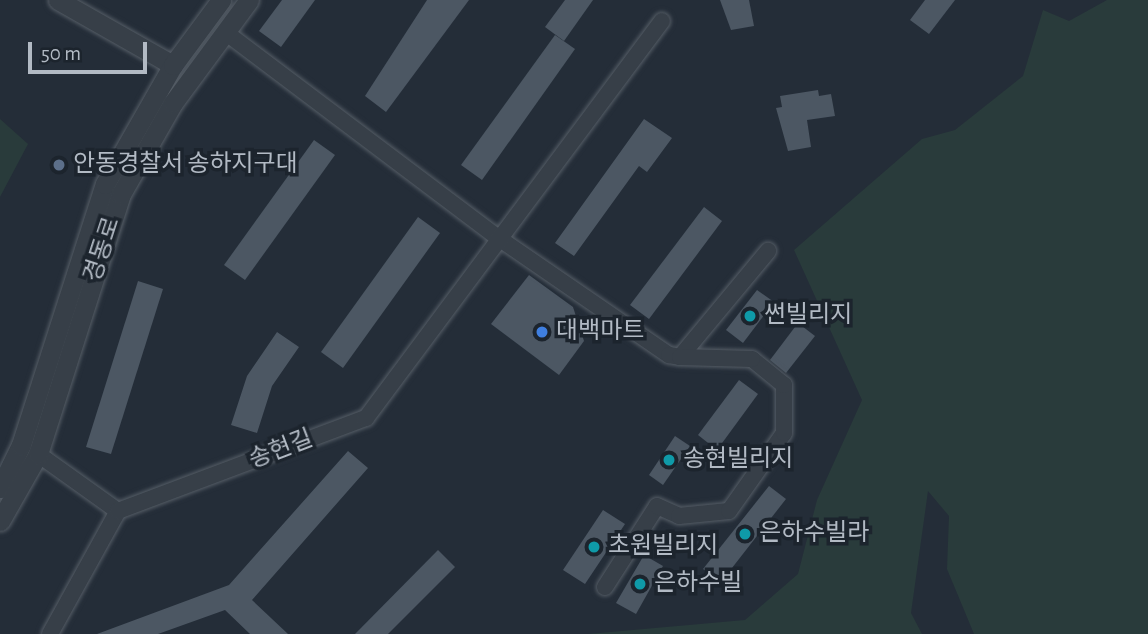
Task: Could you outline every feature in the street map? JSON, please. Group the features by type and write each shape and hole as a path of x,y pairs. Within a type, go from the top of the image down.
{"street":[{"path":"58,0 173,65"},
{"name":"경동로","path":"0,488 22,445 105,184 173,65 221,0"},
{"name":"경동로","path":"0,521 38,454 121,194 173,103 249,0"},
{"name":"송현길","path":"118,511 366,418 662,21"},
{"path":"225,32 500,239 668,355 752,359 784,385 784,433 729,511 679,516 657,506 605,587"},
{"path":"680,357 768,251"},
{"path":"38,454 118,511 50,634"}],"shaded area":[{"path":"1107,0 1148,0 1148,634 974,634 947,569 949,516 928,491 911,613 922,634 588,634 745,620 798,574 817,500 862,400 794,250 922,139 955,130 1023,76 1043,10 1069,21"},
{"path":"0,119 28,144 0,197"}],"building":[{"path":"282,0 315,0 281,47 259,31"},
{"path":"427,0 469,0 386,112 365,96"},
{"path":"565,0 593,0 564,41 545,27"},
{"path":"720,0 749,0 754,26 731,30"},
{"path":"925,0 955,0 929,34 910,20"},
{"path":"555,35 575,49 482,180 461,165"},
{"path":"818,90 819,96 831,94 835,116 807,120 811,147 788,151 776,108 782,107 780,96"},
{"path":"644,119 672,138 647,172 639,166 574,256 555,243"},
{"path":"314,140 335,155 245,280 224,265"},
{"path":"704,207 722,221 649,319 630,305"},
{"path":"418,217 440,233 343,368 321,352"},
{"name":"대백마트","path":"529,275 573,307 584,341 559,375 491,324"},
{"path":"138,281 163,289 111,454 86,447"},
{"name":"썬빌리지","path":"757,290 774,302 743,343 726,330"},
{"path":"798,323 815,336 786,373 770,360"},
{"path":"277,332 299,347 272,386 257,433 231,425 247,376"},
{"path":"739,380 758,394 717,450 698,435"},
{"name":"송현빌리지","path":"675,436 690,446 663,485 649,475"},
{"path":"348,451 368,468 252,600 288,634 250,634 225,610 158,634 97,634 229,585"},
{"name":"은하수빌라","path":"769,486 786,499 721,582 703,569"},
{"name":"초원빌리지","path":"603,510 625,524 585,584 563,570"},
{"path":"438,550 455,567 388,634 355,634"},
{"name":"은하수빌","path":"644,555 663,566 636,614 616,603"}],"place":[{"name":"안동경찰서 송하지구대","path":"59,165"},
{"name":"썬빌리지","path":"750,316"},
{"name":"대백마트","path":"542,332"},
{"name":"송현빌리지","path":"669,460"},
{"name":"은하수빌라","path":"745,534"},
{"name":"초원빌리지","path":"594,547"},
{"name":"은하수빌","path":"640,584"}]}
